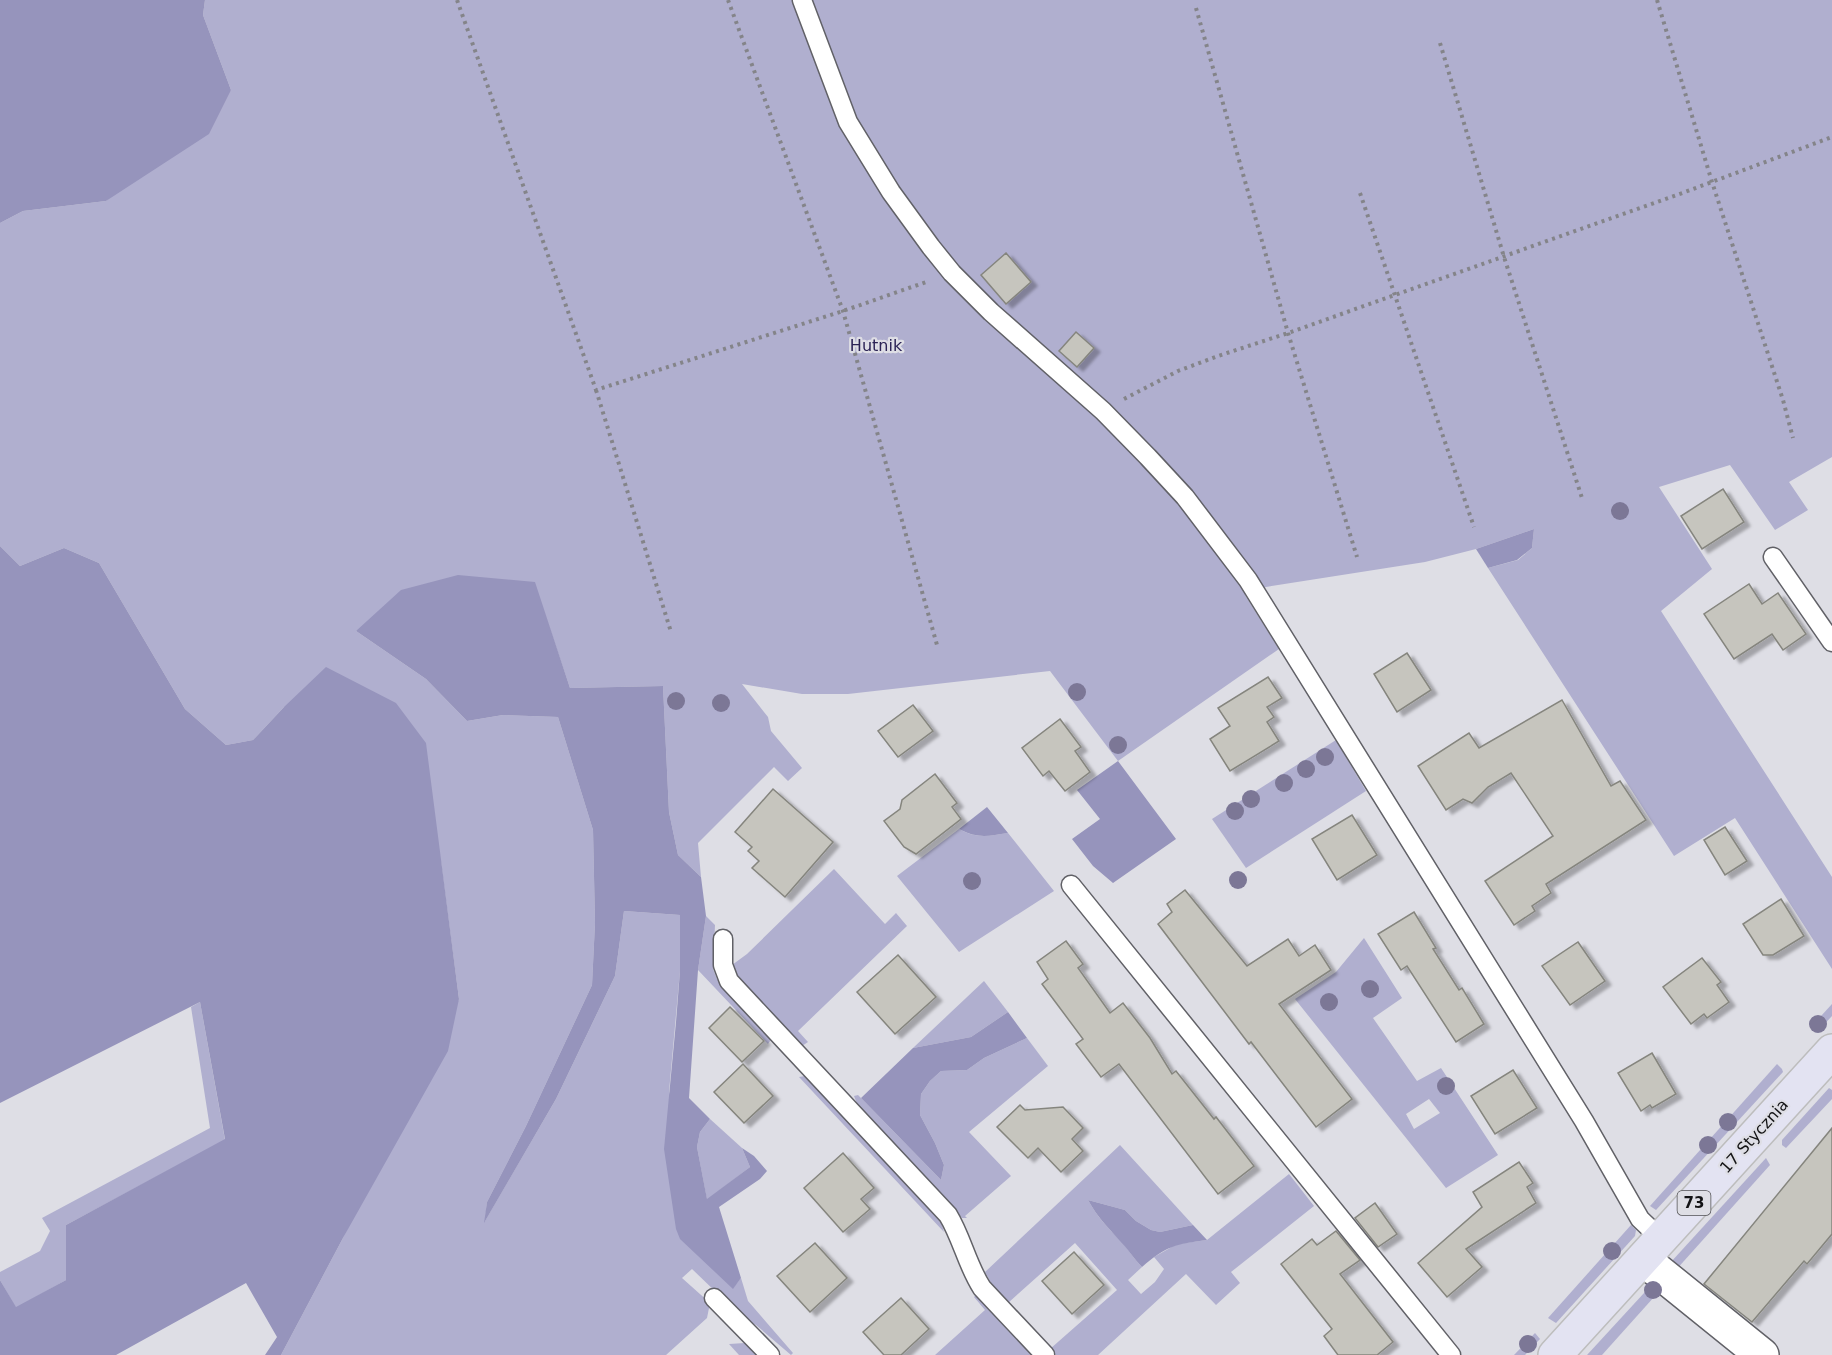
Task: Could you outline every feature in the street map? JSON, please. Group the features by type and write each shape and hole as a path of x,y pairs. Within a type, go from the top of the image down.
{"main road":[{"name":"17 Stycznia","path":"1556,1355 1832,1051"}],"street":[{"path":"1652,1249 1762,1355"}],"lane":[{"path":"802,0 848,122 891,192 952,273 991,312 1103,411 1185,497 1248,580 1584,1121 1640,1219 1652,1249"},
{"path":"1773,557 1832,642"},
{"path":"1071,885 1451,1355"},
{"path":"723,939 723,965 729,981 948,1215 972,1271 982,1288 1045,1355"},
{"path":"714,1298 770,1355"}],"path":[{"path":"457,0 596,390 671,632"},
{"path":"728,0 843,311 937,645"},
{"path":"1657,0 1712,182 1784,400 1793,438"},
{"path":"1196,8 1288,333 1358,557"},
{"path":"1440,43 1504,257 1582,498"},
{"path":"1103,411 1178,371 1504,257 1832,137"},
{"path":"1360,193 1474,527"},
{"path":"596,390 843,311 952,273"}],"green space":[{"name":"Hutnik","path":"205,0 1832,0 1832,457 1789,482 1808,510 1775,530 1730,465 1659,487 1712,569 1661,611 1832,877 1832,969 1735,818 1674,856 1488,568 1518,560 1532,548 1534,529 1476,549 1425,562 1266,587 1245,595 1279,649 1118,761 1050,671 848,694 802,694 742,684 768,717 771,731 802,768 788,781 774,767 698,843 701,877 678,855 669,812 663,686 570,688 534,582 356,631 426,679 467,721 503,715 558,717 593,830 595,923 592,985 526,1126 487,1202 485,1221 556,1099 615,976 624,911 680,915 680,971 669,1092 733,1288 741,1278 748,1301 793,1353 791,1355 756,1325 744,1319 692,1269 682,1278 710,1303 707,1318 666,1355 281,1355 343,1238 459,999 441,862 284,707 253,740 226,745 185,709 99,563 64,548 20,566 0,546 0,223 23,211 106,201 231,90 203,15"},
{"path":"1336,740 1366,791 1246,868 1212,819"},
{"path":"959,829 988,836 1008,833 1054,891 959,952 897,876"},
{"path":"834,869 885,924 896,913 907,926 798,1031 808,1042 802,1046 740,982 732,965 747,954"},
{"path":"706,916 715,925 713,969 717,979 772,1038 768,1044 698,970"},
{"path":"1364,938 1402,998 1373,1018 1417,1081 1441,1068 1498,1155 1446,1188 1295,999 1336,972","holes":["1429,1099 1440,1113 1414,1129 1406,1114"]},
{"path":"984,981 1008,1012 971,1037 913,1048"},
{"path":"200,1002 225,1140 66,1225 66,1280 16,1308 0,1280 0,1272 40,1251 50,1231 42,1218 210,1128 191,1007"},
{"path":"1832,1004 1832,1016 1816,1033 1811,1027"},
{"path":"1027,1038 1048,1066 969,1132 1011,1176 965,1216 967,1218 962,1218 858,1106 854,1096 858,1095 941,1180 944,1165 920,1115 921,1094 941,1071 967,1070 984,1058"},
{"path":"1777,1064 1783,1072 1656,1210 1650,1206"},
{"path":"805,1076 812,1079 925,1200 941,1222 944,1232 799,1077"},
{"path":"1829,1088 1832,1090 1832,1099 1786,1148 1782,1145 1782,1140"},
{"path":"710,1119 742,1148 750,1167 707,1200 697,1147 700,1132"},
{"path":"1120,1145 1193,1225 1160,1232 1151,1230 1136,1221 1125,1210 1088,1200 1103,1222 1142,1267 1128,1280 1141,1294 1155,1282 1164,1269 1154,1257 1177,1244 1207,1240 1289,1174 1314,1206 1231,1272 1240,1283 1216,1305 1186,1274 1098,1355 1056,1355 1050,1349 1117,1290 1075,1243 1008,1303 985,1272"},
{"path":"1766,1158 1770,1165 1675,1271 1671,1262"},
{"path":"1631,1225 1636,1230 1635,1236 1556,1323 1548,1318"},
{"path":"1656,1280 1663,1287 1602,1355 1587,1355"},
{"path":"977,1294 1034,1355 935,1355 985,1310 974,1297"},
{"path":"1535,1333 1540,1339 1525,1355 1514,1355"},
{"path":"745,1343 758,1355 739,1355 729,1344"}],"shaded area":[{"path":"0,0 205,0 203,15 231,90 209,134 106,201 23,211 0,223"},
{"path":"1534,529 1532,548 1517,560 1488,568 1476,549"},
{"path":"0,546 20,566 64,548 99,563 185,709 226,745 253,740 326,667 396,703 426,743 459,999 448,1051 343,1238 281,1355 265,1355 277,1337 246,1283 116,1355 0,1355 0,1280 16,1307 66,1280 66,1225 225,1139 200,1002 0,1103"},
{"path":"458,575 535,582 570,688 663,686 669,812 678,855 701,877 706,916 698,970 689,1098 710,1119 700,1132 697,1147 707,1199 750,1167 742,1148 754,1156 767,1171 760,1179 719,1207 741,1278 733,1289 680,1239 676,1229 664,1149 680,971 680,915 624,911 615,976 556,1099 484,1223 487,1202 526,1126 592,985 595,923 593,830 558,717 503,715 467,721 426,679 356,631 401,590"},
{"path":"1118,761 1176,839 1113,883 1093,866 1072,839 1100,819 1077,790"},
{"path":"987,807 1008,833 989,836 959,829"},
{"path":"1008,1012 1027,1038 984,1058 967,1070 941,1071 921,1094 920,1115 944,1165 941,1180 861,1098 913,1048 971,1037"},
{"path":"1088,1200 1125,1210 1136,1221 1151,1230 1160,1232 1193,1225 1207,1240 1172,1247 1158,1254 1142,1267 1103,1222"}],"building":[{"path":"1006,253 1031,282 1006,304 981,275"},
{"path":"1076,332 1094,348 1077,367 1059,351"},
{"path":"1723,489 1744,522 1702,549 1681,516"},
{"path":"1749,584 1762,604 1778,593 1806,634 1783,650 1772,634 1734,659 1704,614"},
{"path":"1407,653 1431,690 1397,712 1374,674"},
{"path":"1268,677 1282,698 1267,707 1274,717 1267,722 1279,741 1230,771 1210,739 1230,726 1218,708"},
{"path":"1562,700 1611,786 1620,781 1646,820 1546,884 1551,893 1532,906 1535,911 1514,925 1485,881 1553,836 1511,773 1488,787 1472,803 1463,799 1446,810 1418,766 1469,733 1479,748"},
{"path":"913,705 933,731 898,757 878,731"},
{"path":"1060,719 1081,747 1075,751 1090,772 1065,791 1049,771 1043,776 1022,748"},
{"path":"935,774 957,803 952,807 961,819 916,854 904,847 884,821 900,809 902,800"},
{"path":"773,789 833,842 785,897 752,868 759,861 748,851 752,847 735,832"},
{"path":"1352,815 1377,855 1337,880 1312,839"},
{"path":"1725,827 1747,861 1725,875 1704,840"},
{"path":"1185,890 1247,966 1288,939 1299,956 1315,945 1331,970 1279,1004 1352,1099 1316,1127 1251,1042 1249,1044 1158,924 1172,912 1167,904"},
{"path":"1781,899 1804,936 1773,955 1763,955 1743,924"},
{"path":"1414,912 1436,948 1433,949 1459,990 1462,988 1484,1024 1456,1042 1407,966 1401,970 1378,934"},
{"path":"1066,941 1083,964 1078,968 1110,1013 1123,1003 1150,1038 1172,1074 1176,1071 1254,1166 1218,1194 1119,1064 1101,1077 1076,1044 1083,1039 1042,984 1048,979 1037,962"},
{"path":"1578,942 1605,981 1570,1005 1542,966"},
{"path":"898,955 936,997 895,1034 857,992"},
{"path":"1702,958 1721,982 1717,985 1729,1002 1707,1018 1704,1014 1691,1024 1663,987"},
{"path":"730,1007 764,1041 742,1062 709,1028"},
{"path":"1652,1053 1676,1094 1652,1108 1650,1105 1641,1111 1618,1073"},
{"path":"743,1064 773,1096 744,1123 714,1092"},
{"path":"1513,1070 1537,1108 1495,1134 1471,1096"},
{"path":"1020,1105 1025,1110 1063,1107 1083,1128 1072,1139 1083,1151 1061,1172 1038,1148 1028,1158 997,1127"},
{"path":"1832,1128 1832,1234 1807,1264 1804,1261 1752,1322 1704,1284"},
{"path":"843,1153 874,1188 861,1199 870,1209 843,1232 804,1188"},
{"path":"1519,1162 1533,1183 1527,1187 1536,1203 1466,1249 1482,1267 1447,1297 1418,1263 1482,1207 1473,1192"},
{"path":"1375,1203 1397,1234 1378,1247 1355,1218"},
{"path":"1336,1231 1360,1260 1340,1274 1393,1342 1377,1355 1338,1355 1324,1336 1332,1329 1281,1264 1312,1239 1317,1245"},
{"path":"815,1243 847,1278 810,1312 777,1276"},
{"path":"1074,1252 1104,1285 1072,1314 1042,1281"},
{"path":"901,1298 929,1329 901,1355 884,1355 863,1332"}]}
